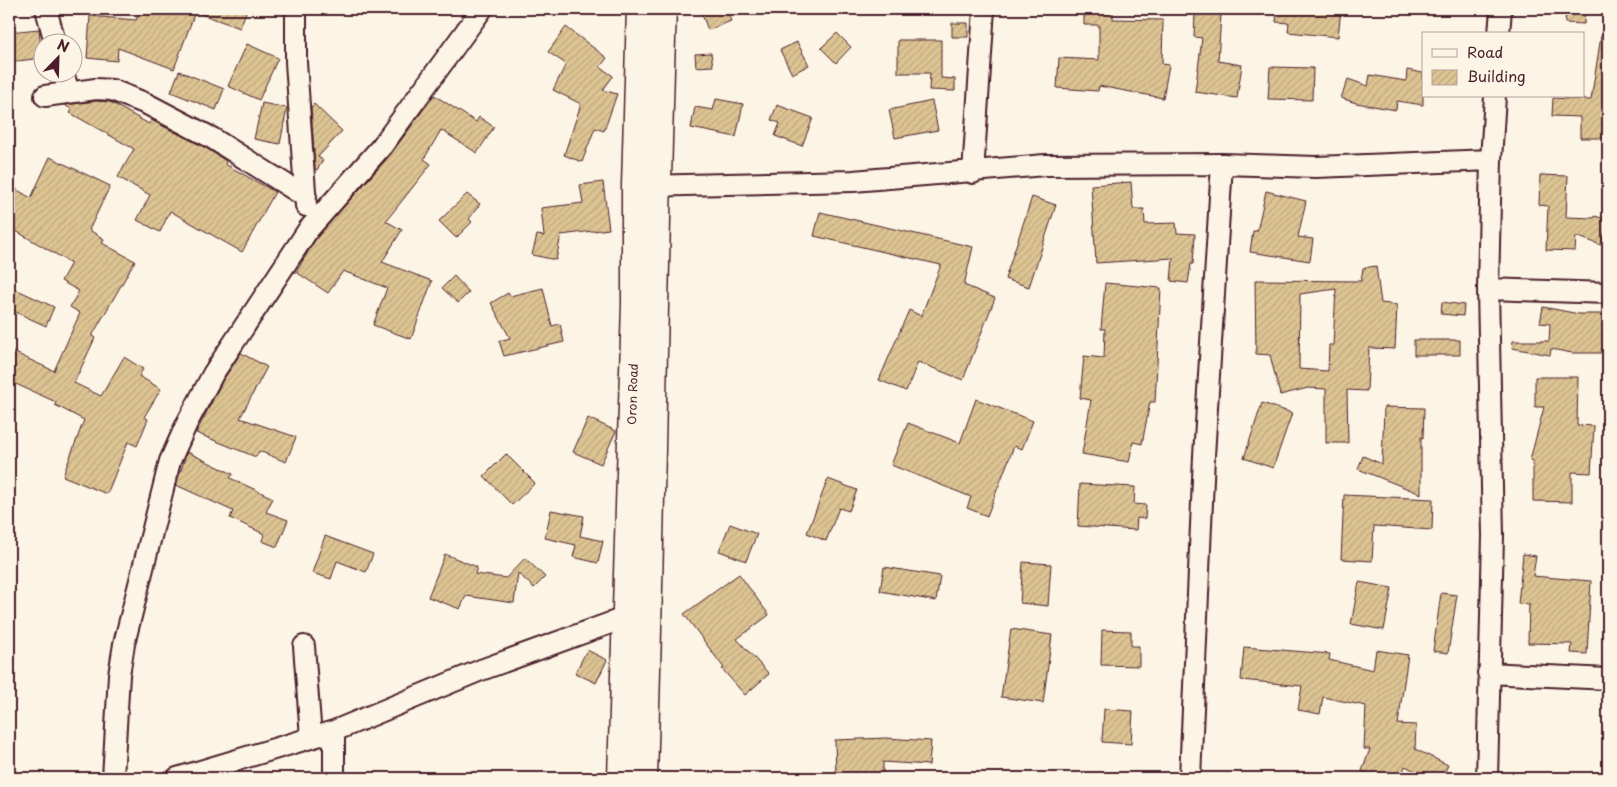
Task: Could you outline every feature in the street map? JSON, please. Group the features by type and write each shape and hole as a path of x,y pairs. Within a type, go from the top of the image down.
{"highway":[{"name":"Oron Road","path":"641,9 646,186"},
{"name":"Oron Road","path":"643,778 637,617 636,304 662,9"},
{"name":"Oron Road","path":"622,778 637,617"}],"street":[{"path":"46,9 52,32"},
{"path":"296,9 296,62 308,230"},
{"path":"113,778 119,675 124,644 170,461 186,423 213,374 308,230 382,146 482,9"},
{"path":"973,173 984,9"},
{"path":"1499,32 1501,9"},
{"path":"66,82 69,93"},
{"path":"45,96 96,89 112,90 147,104 212,138 306,197"},
{"path":"1487,778 1488,673 1493,536 1488,289 1490,160 1495,98"},
{"path":"646,186 853,181 973,173 1045,165 1222,164 1316,167 1490,160"},
{"path":"1190,778 1204,456 1222,164"},
{"path":"1488,289 1608,293"},
{"path":"177,778 334,731 481,670 637,617"},
{"path":"304,646 311,737"},
{"path":"1488,673 1608,679"},
{"path":"334,731 334,778"}],"building":[{"path":"140,9 247,9 240,28 195,12 174,69 118,48 117,61 87,58 90,16 136,20"},
{"path":"700,9 726,9 731,21 708,30"},
{"path":"1277,9 1341,9 1338,37 1288,32 1289,23 1276,22"},
{"path":"1566,9 1585,9 1584,24 1565,23"},
{"path":"1084,10 1113,10 1113,19 1163,20 1162,64 1169,65 1163,98 1099,86 1098,91 1057,88 1059,58 1099,60 1099,25 1084,25"},
{"path":"1195,13 1221,15 1218,61 1242,65 1237,98 1195,92 1202,38 1194,37"},
{"path":"952,23 968,23 968,37 952,37"},
{"path":"566,27 607,58 600,67 613,76 603,90 617,94 604,131 595,128 582,162 564,155 581,104 553,90 566,64 548,52"},
{"path":"39,29 39,32 32,32 32,59 9,62 9,32"},
{"path":"837,33 851,47 836,63 821,48"},
{"path":"1601,36 1608,36 1608,138 1580,138 1580,117 1552,116 1553,98 1591,100"},
{"path":"898,40 941,40 941,78 955,79 955,91 929,90 930,73 898,73"},
{"path":"797,42 809,65 792,74 780,50"},
{"path":"247,44 278,58 259,100 228,86"},
{"path":"711,53 713,66 696,67 695,54"},
{"path":"1270,67 1313,68 1312,100 1268,99"},
{"path":"1407,70 1422,73 1423,105 1397,101 1396,110 1356,103 1341,98 1348,79 1368,86 1370,75 1406,81"},
{"path":"179,71 224,89 216,110 171,92"},
{"path":"434,95 476,122 479,117 494,127 477,153 441,130 424,159 431,164 386,221 402,230 382,262 432,281 411,339 373,325 387,288 343,271 328,293 296,272 317,237 391,154"},
{"path":"716,99 743,104 736,137 691,128 695,107 713,110"},
{"path":"96,101 110,102 149,124 151,120 206,148 226,161 225,164 275,192 242,252 170,211 160,232 137,220 150,195 118,177 134,149 70,113 72,110 65,105"},
{"path":"932,101 938,130 895,138 889,110"},
{"path":"262,103 287,108 280,144 254,139"},
{"path":"314,104 342,131 318,157 323,160 317,170 315,169 311,107"},
{"path":"777,105 813,118 802,146 775,136 780,123 771,120"},
{"path":"50,157 110,186 89,230 104,239 102,243 135,261 92,336 95,338 74,383 101,396 124,357 143,369 139,376 161,389 144,417 148,419 137,446 128,442 107,494 63,476 84,420 55,405 56,402 9,381 9,350 54,371 80,313 70,307 79,291 61,281 71,263 9,227 9,185 31,198"},
{"path":"1540,175 1568,176 1566,217 1594,218 1595,216 1608,220 1601,245 1576,236 1575,251 1546,250 1548,206 1539,205"},
{"path":"603,182 609,229 561,235 556,260 532,255 537,235 544,236 541,208 583,203 580,185"},
{"path":"1131,182 1133,209 1144,209 1145,224 1176,223 1177,233 1195,234 1193,264 1191,264 1188,283 1171,281 1173,258 1096,263 1091,185"},
{"path":"1266,191 1306,201 1298,237 1313,239 1310,261 1250,252 1253,231 1257,231"},
{"path":"467,194 480,204 469,219 472,222 456,238 439,221"},
{"path":"1032,197 1056,205 1029,287 1005,279"},
{"path":"820,212 973,247 964,285 995,298 963,380 918,362 906,391 879,380 909,310 921,316 941,265 814,236"},
{"path":"1376,266 1381,303 1397,305 1395,349 1369,348 1367,391 1347,390 1348,443 1326,443 1326,389 1308,388 1280,395 1270,355 1256,354 1255,280 1361,281 1363,268","holes":["1336,289 1333,345 1329,345 1328,371 1299,369 1300,294"]},
{"path":"454,276 469,292 458,303 442,288"},
{"path":"1105,283 1161,288 1155,402 1150,402 1142,444 1133,442 1129,462 1082,454 1091,400 1080,398 1084,356 1104,358 1105,329 1101,329"},
{"path":"9,286 54,307 46,326 9,309"},
{"path":"543,288 552,326 560,324 564,342 504,356 499,341 510,338 491,303 508,293 510,296"},
{"path":"1442,302 1464,305 1463,316 1441,314"},
{"path":"1543,307 1579,314 1608,314 1608,353 1572,353 1551,349 1550,355 1512,348 1513,341 1549,341 1550,324 1540,323"},
{"path":"1414,340 1460,340 1460,355 1414,355"},
{"path":"241,353 267,367 240,418 296,437 286,462 259,451 256,457 196,433 223,380"},
{"path":"1535,377 1578,377 1577,425 1594,426 1591,473 1572,472 1572,502 1533,501 1533,461 1530,460 1544,407 1535,407"},
{"path":"976,399 1033,421 1022,449 1014,446 987,516 967,508 971,497 891,465 908,423 960,443"},
{"path":"1262,403 1292,413 1273,468 1244,458"},
{"path":"1384,407 1424,408 1423,438 1421,437 1421,494 1358,469 1363,456 1382,464"},
{"path":"588,418 616,431 601,464 573,452"},
{"path":"187,452 233,474 230,478 273,498 266,512 288,520 277,547 262,541 264,534 230,518 233,511 176,485"},
{"path":"506,454 535,483 512,505 484,476"},
{"path":"828,479 857,490 849,511 839,508 826,541 807,533"},
{"path":"1080,484 1135,487 1134,504 1146,505 1145,519 1137,518 1136,530 1078,526"},
{"path":"1344,495 1433,499 1432,530 1374,526 1372,561 1341,559"},
{"path":"551,510 584,516 580,536 603,541 598,563 573,557 576,545 545,538"},
{"path":"730,524 757,534 746,561 719,551"},
{"path":"325,536 373,554 366,572 337,561 331,579 312,573"},
{"path":"445,554 477,567 475,574 506,578 525,558 545,577 534,588 518,573 514,603 466,596 460,609 428,597"},
{"path":"1523,554 1536,556 1533,576 1591,581 1587,654 1571,653 1572,644 1528,643 1529,605 1518,604"},
{"path":"1023,562 1051,564 1048,606 1020,603"},
{"path":"884,567 940,576 936,601 880,591"},
{"path":"739,574 769,615 737,639 769,674 745,695 722,669 724,668 684,614"},
{"path":"1359,582 1392,588 1384,630 1351,624"},
{"path":"1441,593 1457,595 1448,653 1433,651"},
{"path":"1011,629 1052,635 1043,703 1001,697"},
{"path":"1102,630 1131,631 1131,646 1139,646 1139,666 1101,665"},
{"path":"1244,647 1330,654 1329,660 1373,670 1376,650 1408,655 1398,724 1416,725 1415,749 1448,765 1442,778 1430,778 1405,766 1401,778 1381,778 1362,771 1370,749 1364,749 1366,706 1323,697 1320,714 1298,710 1302,686 1241,680"},
{"path":"587,650 607,660 596,683 575,673"},
{"path":"1104,709 1133,711 1131,744 1102,742"},
{"path":"886,738 931,741 929,765 883,762 883,778 836,778 835,740"}]}
